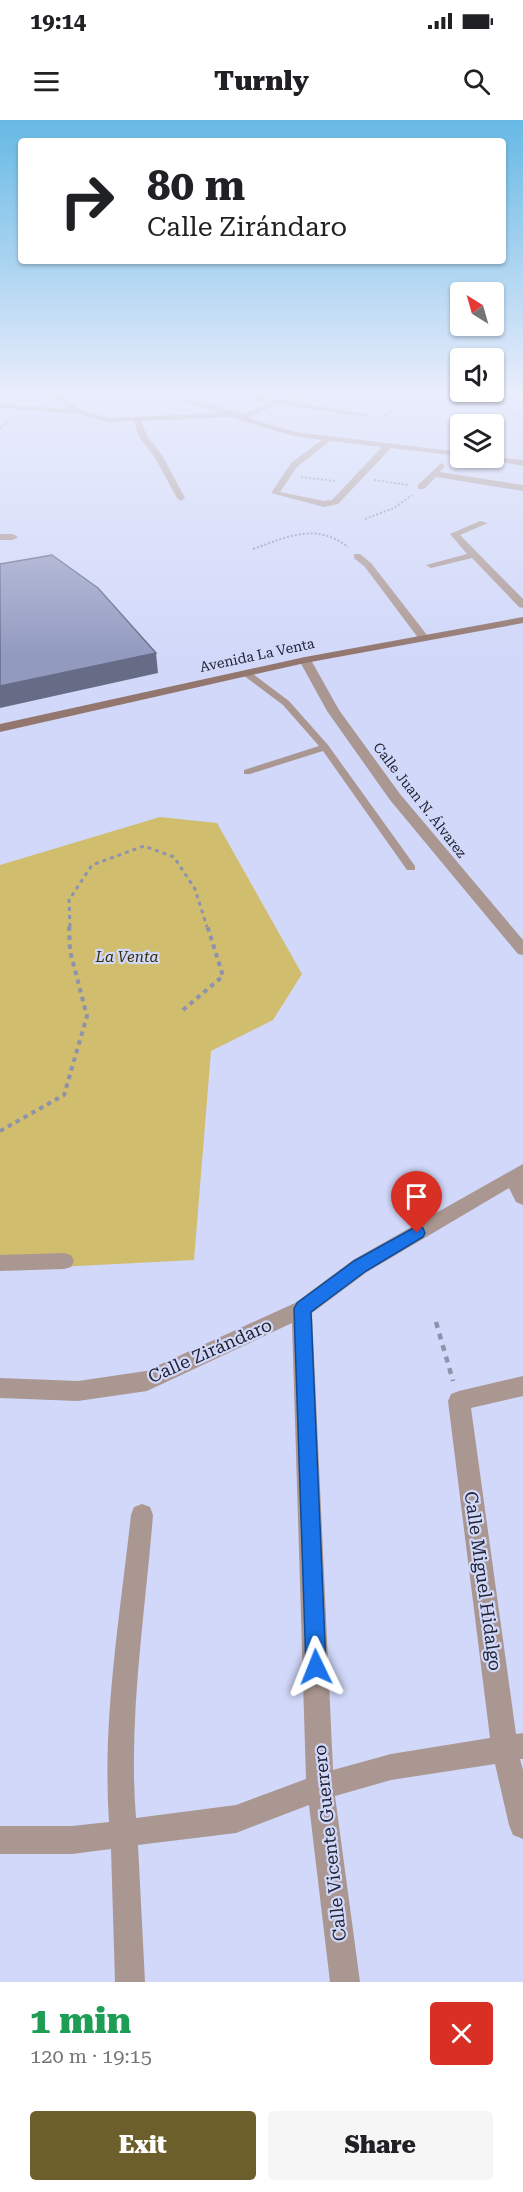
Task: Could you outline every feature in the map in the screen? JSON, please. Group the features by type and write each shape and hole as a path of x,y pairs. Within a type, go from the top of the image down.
{"main road":[{"name":"Avenida La Venta","path":"0,728 305,660 523,620"}],"street":[{"path":"173,483 181,498"},
{"path":"281,483 275,493 278,495 330,504 353,483"},
{"path":"421,487 425,483"},
{"path":"491,483 523,488"},
{"path":"483,523 455,534 523,605"},
{"path":"0,537 13,537"},
{"path":"431,565 473,555"},
{"path":"357,556 368,565 423,637"},
{"name":"Calle Juan N. Álvarez","path":"305,660 333,711 395,798 523,950"},
{"path":"518,1174 523,1197"},
{"name":"Calle Zirándaro","path":"0,1388 78,1391 147,1381 302,1309 360,1266 518,1174"},
{"path":"0,1263 64,1261"},
{"name":"Calle Vicente Guerrero","path":"302,1309 320,1787 345,1982"},
{"path":"459,1401 523,1386"},
{"name":"Calle Miguel Hidalgo","path":"459,1401 514,1748 523,1825"},
{"path":"130,1982 120,1782 142,1515"},
{"path":"0,1840 72,1840 236,1819 320,1787 391,1767 514,1748"}],"lane":[{"path":"246,673 286,703 325,747 411,868"},
{"path":"247,772 325,747"}],"path":[{"path":"376,483 421,487"},
{"path":"365,519 394,508 421,487"},
{"path":"253,549 296,535 322,533 336,536"},
{"path":"0,1131 64,1095 87,1016 70,951 69,900 92,865 144,846 174,857 195,889 223,976 183,1010"},
{"path":"436,1322 459,1401"}],"green space":[{"name":"La Venta","path":"160,817 217,823 302,974 273,1020 211,1051 194,1260 0,1270 0,865"}],"building":[{"path":"52,555 98,588 156,653 0,686 0,564"}],"route":[{"path":"316,1667 302,1309 360,1266 417,1233"}]}
